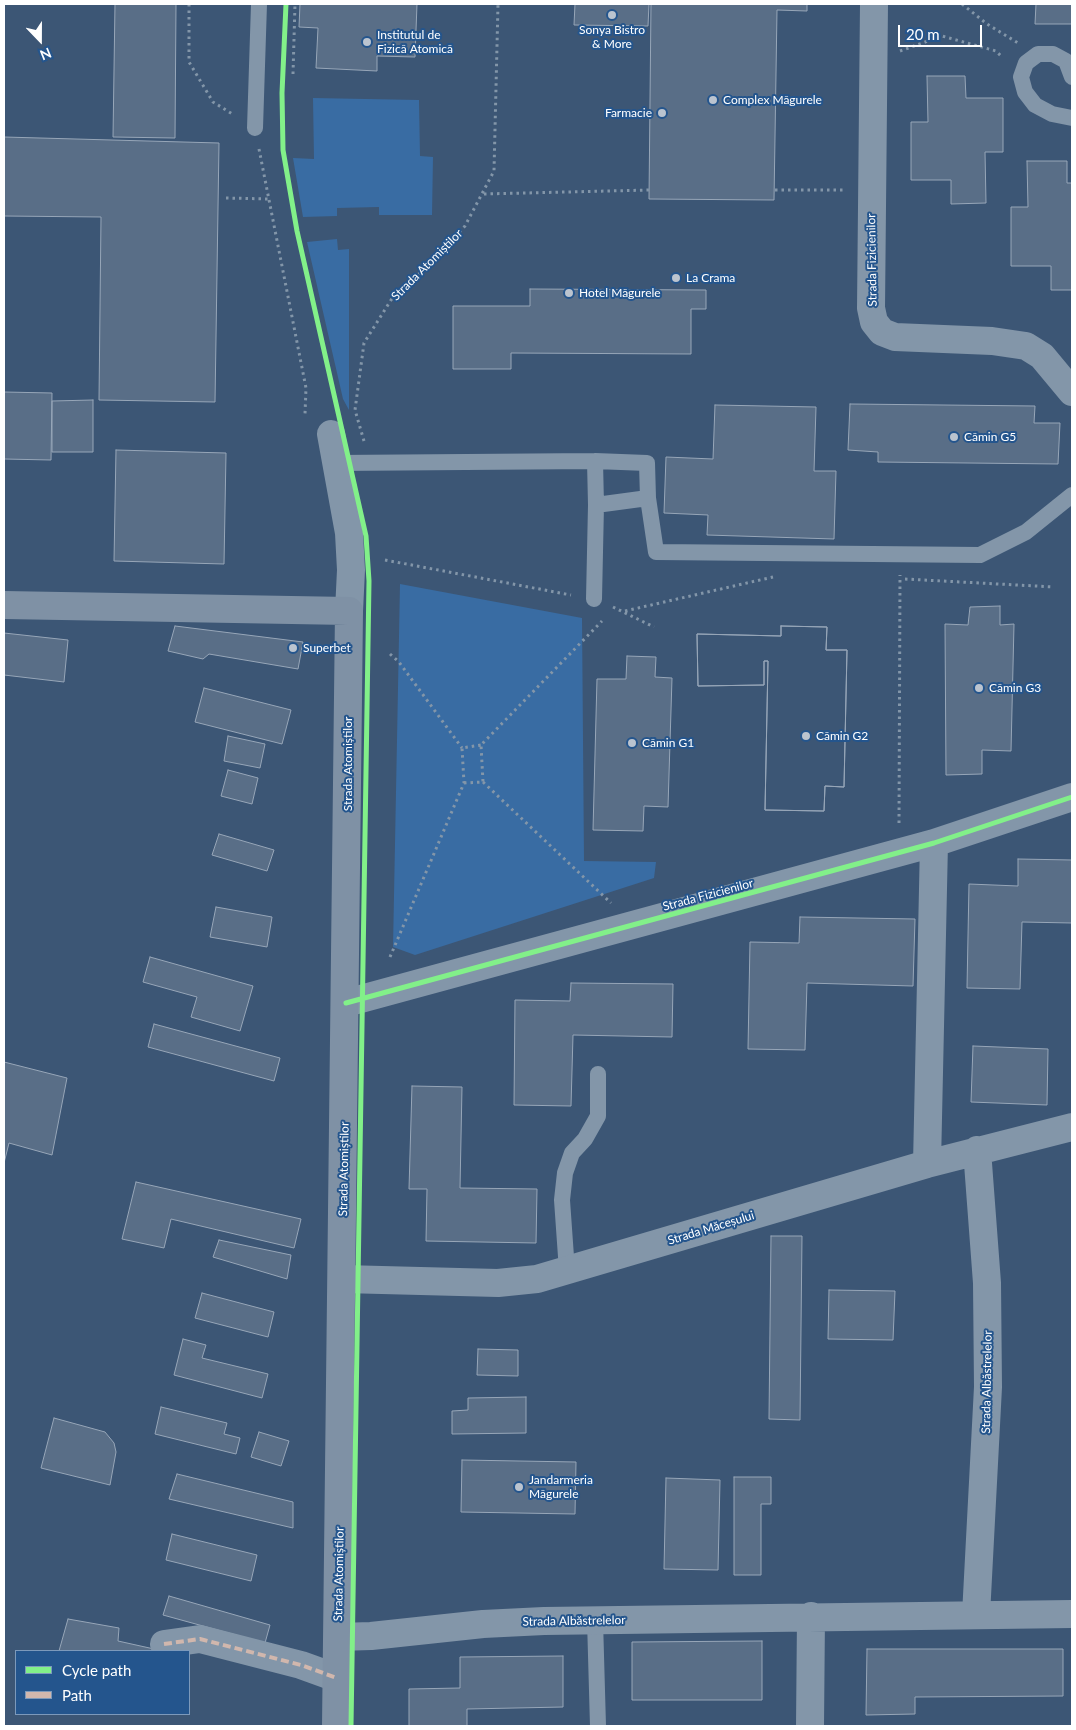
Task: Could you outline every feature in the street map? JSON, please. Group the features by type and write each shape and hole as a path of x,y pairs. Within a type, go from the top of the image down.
{"main road":[{"path":"4,605 349,611"},
{"name":"Strada Atomiștilor","path":"336,1726 343,1278 349,611"}],"street":[{"name":"Strada Fizicienilor","path":"874,4 871,191 871,308 874,322 882,332 895,337 992,341 1026,346 1042,356 1072,392"},
{"name":"Strada Atomiștilor","path":"331,434 349,533 351,570 349,611"},
{"name":"Strada Fizicienilor","path":"346,1003 899,853 1072,797"},
{"path":"927,1164 934,843"},
{"name":"Strada Măceșului","path":"343,1278 498,1283 537,1279 927,1164 1072,1127"},
{"name":"Strada Albăstrelelor","path":"976,1615 988,1387 987,1283 977,1150"},
{"name":"Strada Albăstrelelor","path":"338,1637 371,1636 483,1624 595,1620 1072,1614"},
{"path":"810,1726 811,1616"},
{"path":"164,1644 200,1639 301,1665 337,1678"}],"lane":[{"path":"255,128 259,4"},
{"path":"1072,77 1066,62 1053,54 1038,54 1026,63 1021,76 1025,92 1035,106 1052,114 1072,118"},
{"path":"594,599 595,461"},
{"path":"336,463 595,461 647,463 648,498 656,552 980,555 1026,532 1072,495"},
{"path":"596,505 648,498"},
{"path":"567,1271 562,1200 565,1173 572,1154 585,1139 598,1116 598,1074"},
{"path":"595,1620 598,1726"}],"path":[{"path":"189,4 189,62 213,102 255,128 306,388 305,414"},
{"path":"293,74 295,4"},
{"path":"962,4 986,24 1038,54"},
{"path":"873,76 899,52 942,36 996,51 1021,76"},
{"path":"484,194 649,190"},
{"path":"775,190 871,191"},
{"path":"226,198 269,199"},
{"path":"899,853 900,554"},
{"path":"385,560 594,599 625,611 654,628"},
{"path":"625,611 777,576"},
{"path":"890,578 1054,587"},
{"path":"462,748 482,745 615,607"},
{"path":"390,654 462,748 464,783 390,957"},
{"path":"482,745 483,782 612,903"},
{"path":"464,783 483,782"}],"shaded area":[{"path":"313,98 419,100 420,156 433,157 432,215 379,215 379,207 337,208 337,216 303,217 293,158 314,159"},
{"path":"337,239 338,250 349,249 349,410 343,399 307,242"},
{"path":"400,584 582,618 584,861 656,862 654,878 415,955 393,947"}],"building":[{"path":"115,4 176,4 175,138 113,137"},
{"name":"Institutul de Fizică Atomică","path":"300,4 417,4 415,57 377,56 377,71 316,68 318,28 299,27"},
{"name":"Sonya Bistro & More","path":"575,4 649,4 648,26 574,25"},
{"name":"Complex Măgurele","path":"651,4 807,4 807,11 777,10 774,200 649,199"},
{"path":"1036,4 1072,4 1072,24 1035,24"},
{"path":"927,76 965,76 966,98 1003,98 1003,152 985,152 986,203 951,204 951,180 911,180 911,122 928,122"},
{"path":"4,137 219,143 215,402 99,400 101,217 4,216"},
{"path":"1027,161 1067,161 1067,183 1072,183 1072,290 1051,290 1051,266 1011,266 1011,207 1028,207"},
{"path":"530,289 706,290 706,309 691,309 691,354 511,353 511,369 453,369 453,306 530,306"},
{"path":"4,392 52,393 51,460 4,459"},
{"path":"93,400 93,452 52,452 52,401"},
{"name":"Cămin G5","path":"850,404 1035,406 1034,423 1060,423 1058,464 878,462 878,452 848,450"},
{"path":"715,405 816,407 814,471 836,471 834,539 707,535 708,515 664,513 666,457 713,459"},
{"path":"116,450 226,453 224,564 114,561"},
{"name":"Cămin G3","path":"1000,606 1000,625 1014,624 1011,751 982,750 982,774 946,775 945,624 968,625 970,607"},
{"path":"175,626 303,642 298,669 209,654 203,659 168,651"},
{"name":"Cămin G2","path":"781,626 827,627 826,650 847,650 844,787 825,786 824,811 765,810 768,661 764,661 764,685 698,686 697,634 781,636"},
{"name":"Cămin G2","path":"781,626 827,627 826,650 847,650 844,787 825,786 824,811 765,810 768,661 764,661 764,685 698,686 697,634 781,636"},
{"path":"4,633 68,640 64,682 4,675"},
{"name":"Cămin G1","path":"627,656 656,657 655,677 672,678 668,807 644,806 643,831 593,830 597,679 626,679"},
{"path":"204,688 291,710 282,744 195,722"},
{"path":"228,736 265,744 260,768 224,761"},
{"path":"228,770 258,778 252,804 221,796"},
{"path":"219,834 274,850 267,871 212,855"},
{"path":"1018,859 1072,860 1072,923 1022,922 1020,989 967,988 969,884 1018,886"},
{"path":"216,907 272,917 267,947 210,937"},
{"path":"800,917 915,919 913,986 807,983 805,1050 748,1049 750,942 799,943"},
{"path":"150,957 253,986 240,1031 191,1017 197,997 143,982"},
{"path":"571,983 673,984 672,1037 573,1035 571,1106 514,1105 515,1000 570,1001"},
{"path":"154,1024 280,1058 274,1081 148,1047"},
{"path":"973,1046 1048,1049 1047,1105 971,1102"},
{"path":"4,1062 67,1078 52,1155 9,1143 4,1163"},
{"path":"412,1086 462,1087 460,1188 537,1189 536,1243 426,1241 427,1189 409,1189"},
{"path":"136,1182 301,1219 294,1248 171,1219 164,1248 122,1239"},
{"path":"771,1236 802,1236 800,1420 769,1419"},
{"path":"219,1240 291,1255 287,1279 213,1257"},
{"path":"829,1290 895,1291 893,1340 828,1339"},
{"path":"202,1293 274,1312 268,1337 195,1318"},
{"path":"183,1339 206,1345 202,1358 268,1374 262,1398 174,1375"},
{"path":"478,1349 518,1350 518,1376 477,1375"},
{"path":"526,1397 526,1433 452,1434 452,1411 468,1410 468,1398"},
{"path":"161,1407 227,1423 224,1434 240,1438 236,1454 155,1434"},
{"path":"54,1418 105,1432 114,1443 116,1452 110,1485 41,1468"},
{"path":"259,1432 289,1441 281,1466 251,1457"},
{"name":"Jandarmeria Măgurele","path":"462,1460 576,1462 575,1514 461,1512"},
{"path":"177,1474 293,1502 293,1528 169,1499"},
{"path":"734,1477 771,1477 771,1504 761,1504 761,1575 734,1575"},
{"path":"666,1478 720,1480 718,1570 664,1569"},
{"path":"172,1534 257,1555 251,1581 166,1560"},
{"path":"169,1596 270,1625 265,1643 163,1615"},
{"path":"68,1619 119,1628 118,1641 158,1650 59,1650"},
{"path":"762,1641 762,1700 632,1700 632,1642"},
{"path":"867,1649 1063,1649 1063,1696 915,1697 915,1714 866,1715"},
{"path":"563,1656 563,1707 467,1709 467,1726 409,1726 409,1689 460,1688 460,1657"}],"marked path":[{"path":"164,1644 200,1639 301,1665 337,1678"}],"cycle path":[{"path":"286,4 282,93 283,150 297,231 366,536 369,581 351,1726"},
{"path":"346,1003 934,843 1072,797"}],"place":[{"name":"Sonya Bistro & More","path":"612,15"},
{"name":"Institutul de Fizică Atomică","path":"367,42"},
{"name":"Complex Măgurele","path":"713,100"},
{"name":"Farmacie","path":"662,113"},
{"name":"La Crama","path":"676,278"},
{"name":"Hotel Măgurele","path":"569,293"},
{"name":"Cămin G5","path":"954,437"},
{"name":"Superbet","path":"293,648"},
{"name":"Cămin G3","path":"979,688"},
{"name":"Cămin G2","path":"806,736"},
{"name":"Cămin G1","path":"632,743"},
{"name":"Jandarmeria Măgurele","path":"519,1487"}]}
